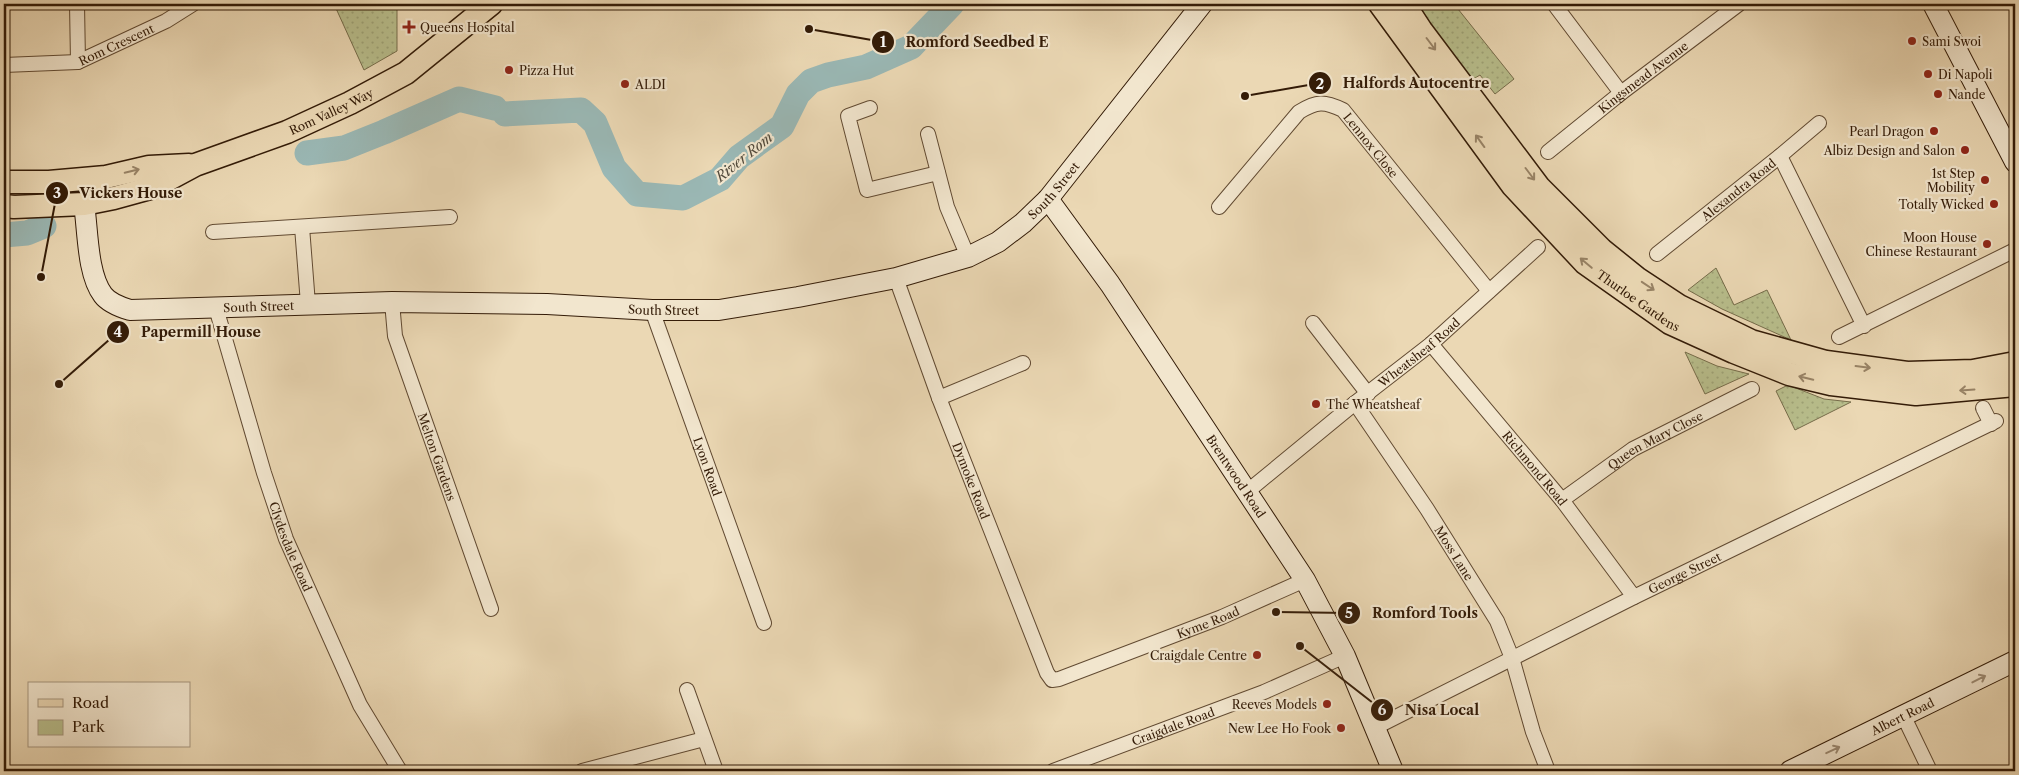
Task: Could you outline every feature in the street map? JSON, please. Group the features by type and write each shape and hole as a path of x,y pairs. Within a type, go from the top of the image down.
{"main road":[{"name":"Rom Valley Way","path":"4,206 84,204 114,198 154,187 195,165 287,132 350,103 406,73 491,4"},
{"name":"Rom Valley Way","path":"454,34 506,4"},
{"name":"Thurloe Gardens","path":"1380,4 1513,186 1585,263 1670,323 1789,374 1831,384 1916,394 2015,385"},
{"name":"Thurloe Gardens","path":"1404,4 1421,30 1539,186 1602,250 1638,279 1679,306 1751,341 1826,362 1907,373 1973,371 2015,363"},
{"name":"Rom Valley Way","path":"4,182 49,182 106,177 149,168 195,165"},
{"name":"Rom Valley Way","path":"49,182 67,190 84,204"}],"street":[{"path":"77,4 78,62"},
{"name":"Rom Crescent","path":"4,65 78,62 166,21 193,4"},
{"name":"South Street","path":"84,204 92,265 98,287 104,296 115,304 130,310 392,302 547,304 652,310 718,310 798,297 896,278 968,257 998,242 1023,223 1048,199 1202,4"},
{"path":"1554,4 1621,93"},
{"name":"Kingsmead Avenue","path":"1548,152 1621,93 1739,4"},
{"path":"1933,4 2015,162"},
{"name":"Lennox Close","path":"1219,207 1299,112 1313,103 1331,105 1343,110 1489,291"},
{"path":"870,108 848,116 867,190 938,173"},
{"name":"Alexandra Road","path":"1657,254 1819,123"},
{"path":"928,134 947,207 968,257"},
{"path":"1780,156 1864,326"},
{"name":"Brentwood Road","path":"1048,199 1110,284 1306,580 1345,656 1393,771"},
{"path":"213,232 450,217"},
{"path":"302,227 308,304"},
{"name":"Wheatsheaf Road","path":"1248,491 1355,403 1431,344 1538,247"},
{"path":"1839,337 2015,250"},
{"name":"Dymoke Road","path":"896,278 939,398 1047,673 1052,680"},
{"name":"Melton Gardens","path":"392,302 395,336 491,609"},
{"name":"Clydesdale Road","path":"216,308 264,473 286,539 360,705 400,771"},
{"name":"Lyon Road","path":"652,310 764,623"},
{"path":"1313,322 1368,394"},
{"name":"Richmond Road","path":"1431,344 1562,500 1634,597"},
{"path":"939,398 1023,363"},
{"name":"Queen Mary Close","path":"1562,500 1633,449 1752,389"},
{"name":"Moss Lane","path":"1355,403 1426,509 1497,621 1512,658 1534,732 1548,771"},
{"name":"George Street","path":"1376,727 1634,597 1993,423 1983,408"},
{"name":"Kyme Road","path":"1052,680 1059,680 1222,617 1306,580"},
{"name":"Craigdale Road","path":"1053,771 1264,692 1345,656"},
{"name":"Albert Road","path":"1790,771 1904,717 2015,661"},
{"path":"687,690 716,771"},
{"path":"1904,717 1930,771"},
{"path":"582,771 704,738"}],"green space":[{"path":"334,4 397,4 397,51 364,70"},
{"path":"1413,4 1454,4 1514,79 1495,94 1480,75 1470,81"},
{"path":"1716,268 1734,305 1767,290 1791,340 1722,309 1688,290"},
{"path":"1685,352 1717,366 1749,374 1705,394"},
{"path":"1788,385 1824,399 1851,402 1795,430 1776,391"}],"waterway":[{"name":"River Rom","path":"505,114 581,110 595,123 614,168 637,194 683,198 720,179 739,157 782,126 798,94 811,81 828,75 866,67 911,47 952,4"},
{"name":"River Rom","path":"307,153 344,148 459,99 495,108"},
{"name":"River Rom","path":"4,235 27,233 44,226"}],"place":[{"name":"Queens Hospital","path":"409,27"},
{"name":"Romford Seedbed E","path":"809,29"},
{"name":"Sami Swoi","path":"1912,41"},
{"name":"Pizza Hut","path":"509,70"},
{"name":"Di Napoli","path":"1928,74"},
{"name":"ALDI","path":"625,84"},
{"name":"Nande","path":"1938,94"},
{"name":"Halfords Autocentre","path":"1245,96"},
{"name":"Pearl Dragon","path":"1934,131"},
{"name":"Albiz Design and Salon","path":"1965,150"},
{"name":"1st Step Mobility","path":"1985,180"},
{"name":"Totally Wicked","path":"1994,204"},
{"name":"Moon House Chinese Restaurant","path":"1987,244"},
{"name":"Vickers House","path":"41,277"},
{"name":"Papermill House","path":"59,384"},
{"name":"The Wheatsheaf","path":"1316,404"},
{"name":"Romford Tools","path":"1276,612"},
{"name":"Nisa Local","path":"1300,646"},
{"name":"Craigdale Centre","path":"1257,655"},
{"name":"Reeves Models","path":"1327,704"},
{"name":"New Lee Ho Fook","path":"1341,728"}]}
